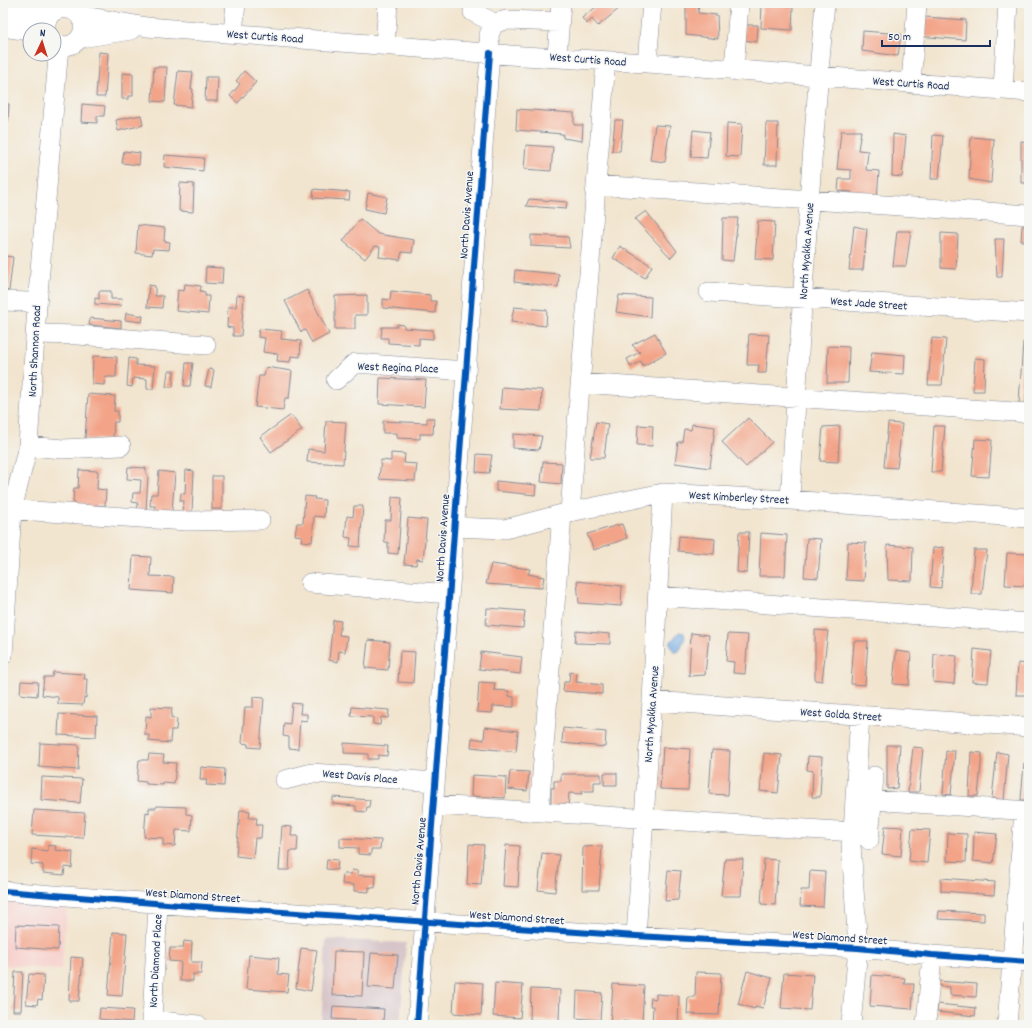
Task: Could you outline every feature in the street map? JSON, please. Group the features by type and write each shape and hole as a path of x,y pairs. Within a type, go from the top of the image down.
{"street":[{"path":"233,33 236,3"},
{"path":"386,45 388,3"},
{"path":"474,3 473,12 494,23 507,20 560,22"},
{"path":"557,57 561,3"},
{"path":"647,63 652,3"},
{"path":"734,70 739,3"},
{"name":"North Myakka Avenue","path":"790,500 802,298 818,76 825,3"},
{"path":"911,84 917,3"},
{"path":"1003,90 1008,3"},
{"path":"46,22 65,10 82,19 84,29 81,38"},
{"name":"West Curtis Road","path":"3,12 34,14 65,10 147,27 1029,92"},
{"name":"North Davis Avenue","path":"417,1025 490,53 489,35 494,23"},
{"path":"3,27 22,30"},
{"name":"West Curtis Road","path":"62,46 74,44 81,38 147,27"},
{"path":"539,812 566,513 580,383 606,61"},
{"name":"North Shannon Road","path":"3,655 8,510 28,446 56,62"},
{"path":"596,185 1029,215"},
{"name":"West Jade Street","path":"709,292 1029,313"},
{"path":"3,301 28,302 37,306"},
{"path":"36,334 78,335 206,345"},
{"name":"West Regina Place","path":"336,380 355,363 466,371"},
{"path":"580,383 1029,413"},
{"path":"28,446 63,449 121,446"},
{"name":"North Myakka Avenue","path":"636,936 652,701 663,493"},
{"name":"West Kimberley Street","path":"454,527 505,529 566,513 663,493 790,500 1029,518"},
{"path":"8,510 186,521 260,520"},
{"path":"310,583 449,594"},
{"path":"658,596 1029,623"},
{"name":"West Golda Street","path":"652,701 1029,727"},
{"path":"860,715 861,836"},
{"name":"West Davis Place","path":"286,780 312,772 435,782"},
{"path":"851,1025 858,948 851,845 861,836 872,800 874,776"},
{"path":"872,800 1027,811 1021,961 1008,1025"},
{"path":"434,805 644,819 861,836"},
{"name":"West Diamond Street","path":"3,891 158,904 636,936 858,948 1021,961"},
{"name":"North Diamond Place","path":"158,904 152,1020 198,1025"},
{"path":"926,1025 932,955"}],"shaded area":[{"path":"3,902 67,906 61,970 3,965"},
{"path":"326,939 406,943 400,1025 321,1025"}],"water":[{"path":"679,632 684,633 685,638 678,652 674,651 670,643"}],"building":[{"path":"601,3 618,3 621,7 598,26 592,19 587,24 582,18"},
{"path":"686,3 699,3 698,13 717,15 718,39 686,35"},
{"path":"762,4 793,6 792,30 761,28"},
{"path":"925,17 966,20 965,40 917,36"},
{"path":"744,25 758,25 757,42 743,40"},
{"path":"863,31 901,34 898,56 862,51"},
{"path":"99,52 108,53 105,97 96,97"},
{"path":"154,67 167,67 165,102 152,101"},
{"path":"178,71 193,72 191,107 174,105"},
{"path":"244,71 256,82 238,103 230,96 240,84 236,81"},
{"path":"122,73 133,74 133,96 128,96 128,99 122,99"},
{"path":"206,77 218,77 217,101 205,101"},
{"path":"3,104 9,104 8,121 3,121"},
{"path":"82,104 105,106 104,116 97,116 97,123 81,122"},
{"path":"517,109 574,113 574,125 583,125 582,141 563,138 563,134 516,130"},
{"path":"141,115 143,125 118,131 116,120"},
{"path":"615,120 623,120 620,151 612,151"},
{"path":"727,123 742,124 740,157 726,156"},
{"path":"766,123 778,123 777,165 764,165"},
{"path":"655,125 670,126 665,162 650,160"},
{"path":"693,130 710,132 707,158 691,157"},
{"path":"841,131 861,131 858,150 868,151 866,170 879,171 877,200 852,200 852,192 838,191 839,179 851,179 851,170 837,169"},
{"path":"893,134 906,136 902,177 892,176"},
{"path":"933,135 943,136 939,179 931,179"},
{"path":"971,137 994,139 991,183 969,179"},
{"path":"1021,141 1029,142 1029,183 1021,183"},
{"path":"526,145 553,147 551,171 524,169"},
{"path":"124,151 140,153 139,165 122,163"},
{"path":"165,155 204,158 203,171 164,167"},
{"path":"180,183 194,184 193,212 179,211"},
{"path":"314,189 350,192 349,200 313,198"},
{"path":"368,193 387,197 384,213 365,209"},
{"path":"529,199 567,202 566,209 526,206"},
{"path":"646,211 677,251 671,258 635,219"},
{"path":"723,218 738,218 733,261 722,260"},
{"path":"360,219 378,234 414,240 412,253 402,252 400,260 379,257 380,247 375,246 365,259 343,241"},
{"path":"758,221 775,222 773,260 755,259"},
{"path":"138,225 165,228 164,241 170,242 169,250 153,249 152,255 136,253"},
{"path":"854,226 867,229 863,270 849,270"},
{"path":"1022,226 1029,226 1029,241 1021,241"},
{"path":"897,231 911,231 906,266 893,266"},
{"path":"941,233 958,234 956,269 941,268"},
{"path":"531,235 568,237 570,248 531,246"},
{"path":"995,239 1004,239 1002,277 997,277"},
{"path":"620,246 652,266 645,278 613,258"},
{"path":"5,256 13,257 9,291 3,290"},
{"path":"206,267 223,268 222,284 205,283"},
{"path":"515,270 559,274 558,287 514,282"},
{"path":"185,284 201,286 200,291 205,292 205,296 209,296 208,314 176,311 178,290 184,291"},
{"path":"149,285 155,286 155,296 163,296 162,308 147,307"},
{"path":"307,290 329,334 312,343 305,330 301,332 285,301"},
{"path":"99,291 111,291 111,299 122,299 121,306 95,304 95,298 99,299"},
{"path":"391,291 430,295 430,301 436,301 435,313 383,308 383,299 390,300"},
{"path":"237,295 244,296 241,336 233,336 233,328 227,327 228,307 236,307"},
{"path":"367,295 367,315 355,315 355,329 335,329 335,296"},
{"path":"619,295 651,297 650,317 616,312"},
{"path":"514,307 547,310 546,326 511,322"},
{"path":"126,313 143,316 142,322 125,320"},
{"path":"90,318 121,321 121,328 89,325"},
{"path":"397,324 404,325 404,328 433,330 433,339 419,338 419,345 388,343 388,338 381,338 382,327 397,327"},
{"path":"259,329 282,331 281,339 301,341 300,357 291,356 290,362 277,361 278,354 263,352 265,338 258,337"},
{"path":"655,333 666,353 643,366 641,361 631,367 627,359 640,352 632,345"},
{"path":"749,334 769,335 766,373 758,373 759,365 747,365"},
{"path":"932,338 946,339 942,385 928,385"},
{"path":"1023,342 1029,342 1029,404 1019,403"},
{"path":"828,346 849,347 848,383 827,383"},
{"path":"872,352 905,355 904,374 869,372"},
{"path":"93,356 117,357 116,377 105,377 104,385 92,384"},
{"path":"129,358 136,359 136,365 155,366 153,389 147,389 147,379 133,378 132,387 127,386"},
{"path":"975,358 985,359 984,391 973,391"},
{"path":"186,363 193,363 190,386 184,386"},
{"path":"266,367 292,371 289,398 285,398 283,410 255,407 259,376 264,376"},
{"path":"209,369 214,370 211,387 205,386"},
{"path":"168,371 174,371 173,387 166,387"},
{"path":"380,378 426,380 424,407 379,404"},
{"path":"502,387 542,390 541,411 500,409"},
{"path":"88,394 115,396 114,411 118,411 118,422 114,422 113,440 85,439"},
{"path":"291,415 302,430 271,452 260,437"},
{"path":"427,418 434,418 433,434 420,434 420,439 397,438 397,433 383,433 383,421 427,423"},
{"path":"748,418 772,442 746,467 722,442"},
{"path":"326,421 346,422 343,464 307,462 308,449 324,451"},
{"path":"596,422 608,424 604,458 590,458"},
{"path":"888,423 902,424 897,468 884,467"},
{"path":"692,424 715,427 710,468 675,463 678,442 682,442 684,429 691,430"},
{"path":"638,425 653,426 652,446 637,445"},
{"path":"840,426 838,462 820,461 823,427"},
{"path":"934,426 945,426 941,472 931,472"},
{"path":"513,434 542,436 539,450 513,448"},
{"path":"975,439 992,440 989,477 972,476"},
{"path":"391,453 405,454 404,463 417,464 415,481 379,479 381,460 391,461"},
{"path":"477,454 492,455 489,473 476,472"},
{"path":"543,462 562,463 561,484 541,482"},
{"path":"128,467 146,468 146,474 148,475 146,511 137,510 138,503 132,502 133,493 140,493 141,480 127,479"},
{"path":"79,470 98,471 97,489 106,490 105,506 95,505 95,510 75,509 75,502 73,502 74,488 78,488"},
{"path":"186,470 194,471 192,512 183,512 184,501 180,501 181,493 185,494"},
{"path":"159,471 175,473 172,511 155,510 155,506 150,506 151,494 157,494"},
{"path":"212,476 222,476 222,509 212,509"},
{"path":"496,481 536,485 535,495 496,491"},
{"path":"305,496 325,500 324,517 314,516 312,542 301,541 302,536 295,535 297,523 303,523"},
{"path":"392,497 402,498 398,554 388,553 388,542 384,542 385,520 391,520"},
{"path":"354,506 363,506 360,547 350,546 351,538 345,537 347,516 353,517"},
{"path":"408,518 427,520 423,560 417,559 416,565 404,564"},
{"path":"622,524 627,538 594,550 587,534"},
{"path":"739,532 749,532 747,573 737,572"},
{"path":"761,533 787,535 785,576 759,576"},
{"path":"679,536 715,539 714,554 678,551"},
{"path":"807,538 821,539 818,578 804,577"},
{"path":"848,542 866,543 864,581 846,580"},
{"path":"887,545 913,547 912,581 888,580"},
{"path":"944,547 941,588 930,587 933,548"},
{"path":"974,550 987,550 982,594 971,594"},
{"path":"1007,553 1029,554 1029,586 1005,585"},
{"path":"133,556 151,557 150,576 174,577 173,593 131,590"},
{"path":"491,564 530,569 528,574 544,577 542,588 486,584"},
{"path":"577,581 622,586 621,606 579,603"},
{"path":"487,608 525,611 523,628 486,625"},
{"path":"333,620 341,621 339,635 347,636 345,652 339,651 338,662 329,660"},
{"path":"815,630 828,631 822,681 815,680"},
{"path":"576,631 610,634 610,644 575,643"},
{"path":"691,633 709,635 705,675 689,676"},
{"path":"728,634 748,635 745,674 733,673 734,662 726,661"},
{"path":"368,640 390,642 388,670 365,668"},
{"path":"854,641 868,641 865,685 851,684"},
{"path":"974,649 991,651 988,683 972,682"},
{"path":"400,651 415,652 413,683 398,682"},
{"path":"896,651 911,653 909,685 893,684"},
{"path":"481,652 522,657 520,674 479,669"},
{"path":"934,654 957,656 954,684 933,682"},
{"path":"1018,663 1029,664 1029,695 1016,695"},
{"path":"53,672 85,674 84,679 87,679 86,698 84,697 83,705 58,704 58,697 42,695 44,677 52,677"},
{"path":"570,672 577,673 576,682 602,685 602,694 563,691 564,682 569,682"},
{"path":"21,681 38,682 37,696 20,694"},
{"path":"479,682 495,683 494,690 509,691 509,696 514,697 514,707 493,706 492,713 477,712"},
{"path":"253,697 264,698 260,748 248,747 248,744 242,743 245,707 253,707"},
{"path":"292,703 301,704 300,714 307,714 307,721 300,720 298,749 289,748 289,737 283,736 284,723 290,724"},
{"path":"151,707 172,708 171,718 177,719 176,730 171,730 170,743 149,741 149,735 145,735 146,716 151,717"},
{"path":"352,707 389,710 388,718 381,717 380,725 373,724 373,717 351,716"},
{"path":"59,714 97,716 96,737 58,735"},
{"path":"485,727 518,731 516,752 471,747 472,738 484,740"},
{"path":"563,728 606,732 605,747 562,743"},
{"path":"40,743 79,745 78,770 39,767"},
{"path":"344,743 388,746 387,756 378,755 378,759 368,759 368,754 344,753"},
{"path":"887,745 900,745 897,788 887,789"},
{"path":"663,747 690,749 688,790 660,789"},
{"path":"913,747 923,748 919,792 908,792"},
{"path":"712,750 730,751 728,795 709,794"},
{"path":"946,751 955,751 951,795 943,794"},
{"path":"971,752 982,753 978,796 969,796"},
{"path":"997,752 1008,754 1004,800 992,798"},
{"path":"764,753 782,755 778,793 760,791"},
{"path":"149,754 164,755 163,762 176,763 174,784 146,784 146,782 137,781 139,760 148,760"},
{"path":"808,756 822,757 820,797 812,797 813,771 807,770"},
{"path":"1024,763 1029,764 1029,800 1021,800"},
{"path":"201,767 225,769 224,786 206,785 207,780 200,780"},
{"path":"510,771 529,772 527,791 508,789"},
{"path":"604,773 617,773 617,785 604,785"},
{"path":"561,774 601,774 601,782 594,782 594,791 582,791 582,794 569,793 568,807 551,807 551,788 554,788 554,781 561,781"},
{"path":"472,775 506,777 505,798 471,796"},
{"path":"42,777 82,779 80,803 41,800"},
{"path":"333,797 370,800 369,807 367,807 366,812 356,811 356,806 333,804"},
{"path":"157,806 186,807 186,814 192,815 191,831 176,830 175,846 163,845 163,838 144,837 146,812 149,813 149,808 156,808"},
{"path":"34,810 85,813 83,838 32,835"},
{"path":"240,810 250,811 249,818 257,818 256,825 262,825 261,838 255,838 253,858 236,856"},
{"path":"282,826 292,827 291,836 298,836 297,851 290,851 289,870 279,870"},
{"path":"885,826 903,827 901,856 882,854"},
{"path":"912,829 930,830 927,863 909,861"},
{"path":"974,832 997,834 993,863 973,861"},
{"path":"948,833 967,834 966,862 947,861"},
{"path":"340,838 381,840 380,849 371,849 371,855 358,854 358,848 340,847"},
{"path":"469,844 484,845 481,885 467,884"},
{"path":"48,845 56,846 55,850 73,852 72,868 65,867 64,875 43,873 43,865 31,864 32,849 48,851"},
{"path":"506,845 520,846 518,887 503,886"},
{"path":"602,846 599,890 582,890 583,847"},
{"path":"542,853 559,855 555,892 538,890"},
{"path":"327,859 338,860 337,870 326,869"},
{"path":"725,859 743,859 741,896 721,896"},
{"path":"764,859 778,860 775,905 761,904"},
{"path":"352,870 358,871 357,875 376,876 375,888 369,887 369,892 354,891 354,885 342,884 343,874 351,874"},
{"path":"668,870 681,871 678,900 665,901"},
{"path":"810,871 825,872 823,907 800,906 801,890 809,890"},
{"path":"941,878 995,882 994,895 941,891"},
{"path":"939,911 984,913 984,921 938,919"},
{"path":"16,925 59,927 58,950 15,947"},
{"path":"113,932 127,933 122,996 108,995"},
{"path":"184,941 192,942 191,962 202,962 201,974 193,974 193,981 180,981 181,962 169,961 170,948 183,948"},
{"path":"301,948 317,950 311,991 296,988"},
{"path":"334,951 364,952 362,996 332,995"},
{"path":"371,953 398,955 395,989 368,987"},
{"path":"249,955 279,958 278,974 289,975 287,992 246,989"},
{"path":"71,957 83,958 79,1001 69,1001"},
{"path":"747,971 772,978 763,1008 755,1006 755,1009 738,1004"},
{"path":"15,972 23,972 21,1011 13,1011"},
{"path":"696,972 721,973 719,1015 687,1014 688,997 695,997"},
{"path":"784,973 813,975 810,1010 781,1008"},
{"path":"29,974 44,975 42,1000 38,999 37,1005 26,1004"},
{"path":"872,975 905,978 904,984 914,984 912,1009 870,1006"},
{"path":"455,981 483,983 481,1015 453,1013"},
{"path":"937,981 977,984 976,997 950,995 950,987 937,986"},
{"path":"495,983 523,985 520,1018 493,1016"},
{"path":"613,984 644,986 642,1023 621,1021 621,1025 610,1025"},
{"path":"531,989 560,990 559,1021 530,1020"},
{"path":"577,991 602,993 600,1020 576,1018"},
{"path":"656,994 679,996 678,1025 652,1025 653,1006 650,1006 651,998 656,999"},
{"path":"938,1004 976,1008 975,1016 937,1012"},
{"path":"333,1006 384,1009 383,1022 332,1019"},
{"path":"100,1008 133,1010 132,1022 99,1019"}],"waterway":[{"path":"810,1025 820,1022"}],"cycle path":[{"path":"417,1025 490,53"},
{"path":"3,891 192,906 636,936 858,948 1029,962"}]}
